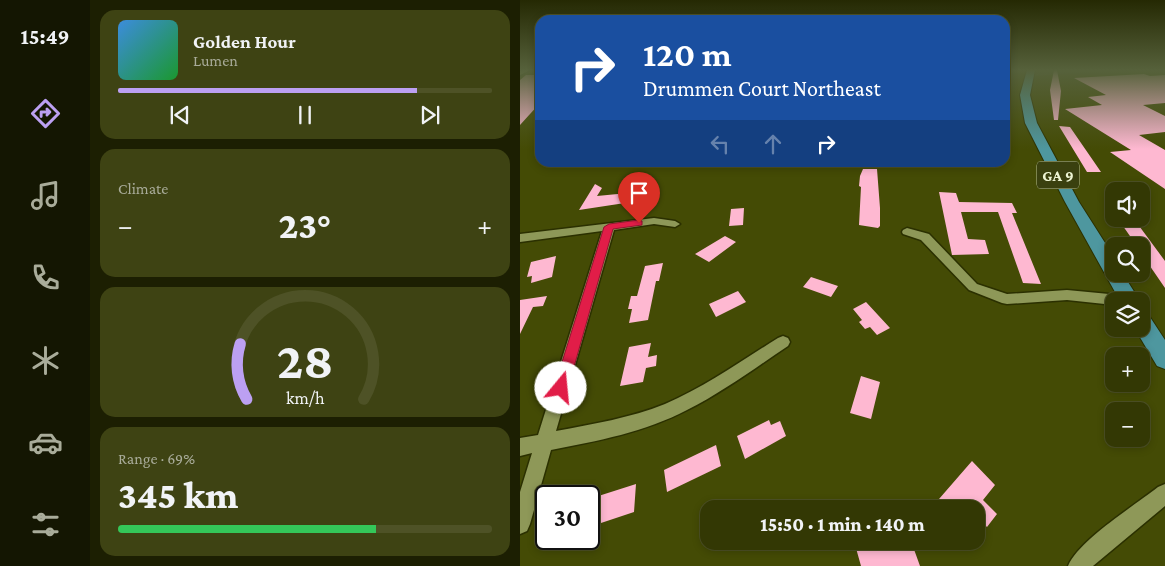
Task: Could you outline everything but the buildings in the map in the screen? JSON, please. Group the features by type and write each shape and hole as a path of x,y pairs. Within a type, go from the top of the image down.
{"main road":[{"name":"GA 9","path":"1025,96 1031,123 1072,202 1105,259"},
{"path":"1150,335 1165,359"}],"street":[{"path":"520,238 654,221 675,224"},
{"path":"520,524 609,227"},
{"path":"907,232 925,237 973,287 1007,299 1066,295 1105,299"},
{"path":"520,447 628,425 667,411 698,395 783,342"},
{"path":"1079,566 1091,552 1165,494"}],"route":[{"path":"561,388 609,227 639,223"}]}
